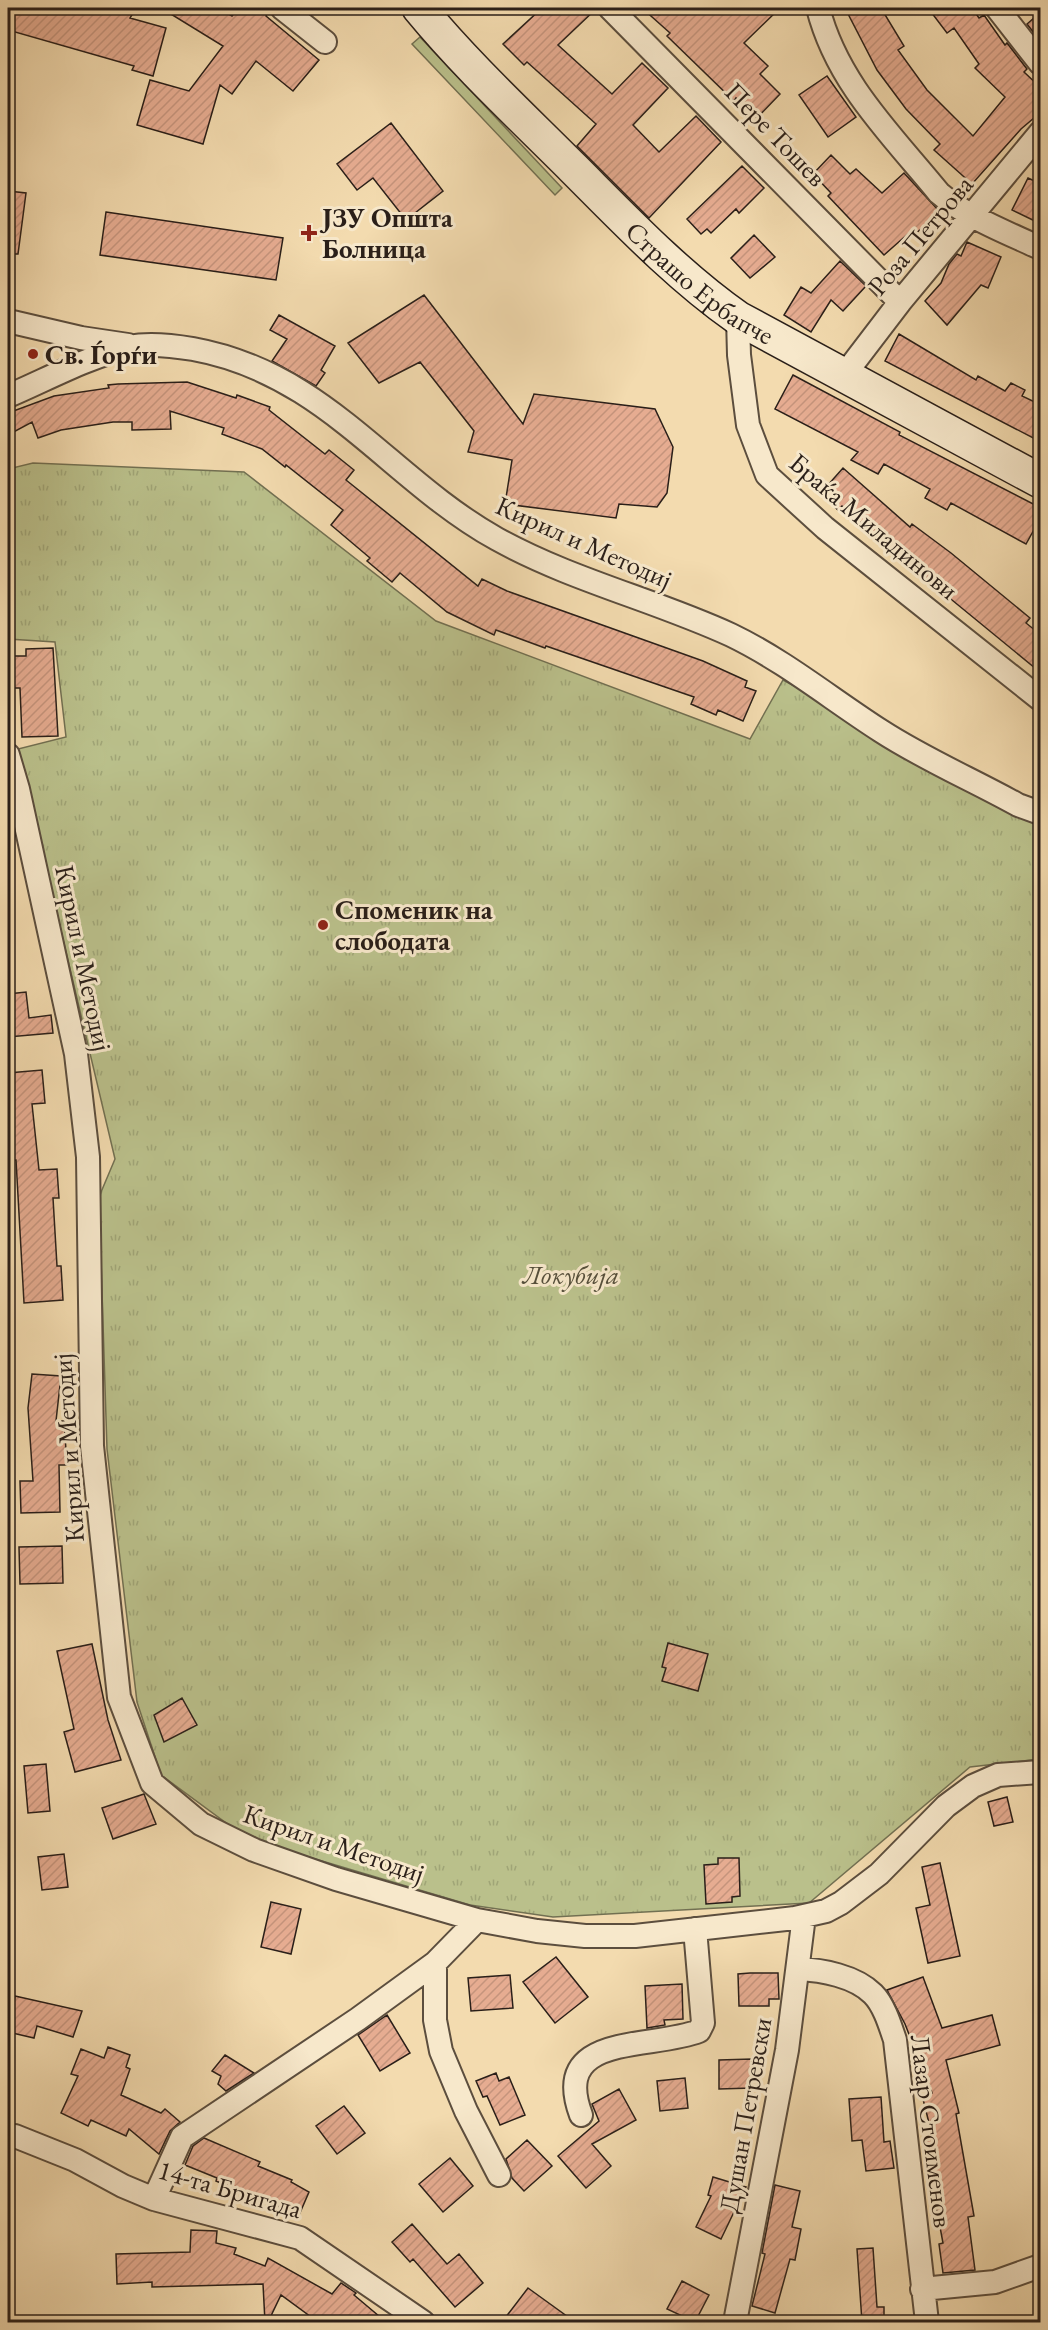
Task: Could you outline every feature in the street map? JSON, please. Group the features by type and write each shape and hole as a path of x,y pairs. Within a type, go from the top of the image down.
{"main road":[{"name":"Страшо Ербапче","path":"419,8 452,48 587,182 710,298 738,318 1041,481"}],"street":[{"path":"282,8 325,42"},
{"name":"Пере Тошев","path":"610,8 900,302"},
{"path":"818,8 838,63 853,89 939,193 954,206 972,216 1041,248"},
{"path":"997,8 1041,63"},
{"name":"Роза Петрова","path":"845,374 900,302 1041,133"},
{"name":"Браќа Миладинови","path":"738,318 738,355 748,425 767,475 825,528 1041,699"},
{"path":"8,321 81,338 133,346"},
{"name":"Кирил и Методиј","path":"8,396 87,360 133,346 192,349 240,362 278,378 311,396 468,522 499,540 586,579 732,636 777,661 884,733 1018,805 1041,813"},
{"name":"Кирил и Методиј","path":"8,755 18,789 76,1054 88,1157 92,1446 118,1697 152,1783 201,1824 254,1850 336,1880 477,1920 537,1931 585,1936 635,1936 804,1916 826,1911 879,1874 946,1806 973,1786 998,1775 1041,1772"},
{"name":"Душан Петревски","path":"735,2322 787,2050 804,1916"},
{"path":"154,2199 182,2137 358,2019 435,1963 477,1920"},
{"path":"581,2115 574,2096 574,2079 579,2067 600,2052 699,2031 703,2023 695,1929"},
{"path":"435,1963 435,2020 441,2051 466,2111 499,2175"},
{"name":"Лазар Стоименов","path":"798,1969 817,1969 854,1981 873,1994 888,2019 896,2040 927,2322"},
{"name":"14-та Бригада","path":"8,2137 15,2136 75,2160 123,2186 154,2199 300,2238 423,2322"},
{"path":"922,2289 995,2282 1041,2266"}],"green space":[{"path":"420,37 562,188 555,195 412,44"},
{"name":"Локубија","path":"33,463 244,472 436,621 750,739 783,680 1040,815 1040,1759 970,1767 809,1903 553,1917 470,1905 248,1839 161,1775 137,1702 107,1449 99,1197 115,1159 18,749 66,737 55,642 8,639 8,469"}],"building":[{"path":"8,8 136,8 130,18 166,28 153,76 132,70 134,66 8,30"},
{"path":"161,8 218,8 232,16 238,8 269,8 266,16 319,60 293,91 256,61 232,94 220,85 203,144 137,125 150,80 189,91 223,46"},
{"path":"542,8 597,8 558,45 612,94 642,63 668,88 633,125 659,152 696,116 721,142 649,218 577,146 596,124 527,62 524,65 503,44"},
{"path":"642,8 780,8 744,43 768,66 760,74 780,94 757,118 736,98 734,101 667,36 670,33"},
{"path":"845,8 881,8 904,46 898,50 927,90 973,136 1005,97 975,68 979,64 954,28 947,33 928,8 972,8 979,18 984,15 1005,45 1007,43 1027,69 1024,72 1041,88 1041,112 1021,129 972,184 934,150 940,144 906,109 877,70"},
{"path":"1041,12 1041,42 1027,24"},
{"path":"827,76 856,117 828,137 799,95"},
{"path":"391,123 443,191 406,220 373,178 357,190 337,164"},
{"path":"831,155 850,174 856,169 882,193 904,173 940,212 913,236 910,232 884,255 828,196 831,193 813,174"},
{"path":"742,166 764,188 739,213 736,209 711,233 707,229 701,234 687,219"},
{"path":"1028,178 1041,184 1041,224 1012,210"},
{"path":"8,191 26,193 18,254 8,254"},
{"path":"106,212 283,238 276,280 100,255"},
{"path":"754,235 775,257 750,278 731,258"},
{"path":"967,242 1001,257 988,288 981,285 947,325 925,301 941,283 949,264 957,254 961,256"},
{"path":"840,261 866,286 843,311 831,300 811,332 784,315 801,287 811,293"},
{"path":"424,295 523,424 534,394 655,409 673,447 667,493 657,507 619,504 616,518 505,504 512,460 468,452 474,431 420,362 379,383 348,343"},
{"path":"279,315 335,346 321,370 325,373 316,386 272,361 287,339 270,330"},
{"path":"899,334 976,380 978,376 1005,391 1011,383 1025,390 1022,396 1041,405 1041,442 885,361"},
{"path":"793,375 900,432 899,435 1041,508 1041,517 1026,544 951,503 947,510 925,498 930,489 884,464 878,474 851,460 858,452 775,409"},
{"path":"187,382 236,398 237,395 270,407 269,410 325,454 329,450 354,470 346,480 478,586 482,579 507,591 703,661 747,681 745,687 756,691 743,721 718,710 716,715 691,704 694,697 496,630 494,635 447,612 400,573 392,582 367,561 370,558 331,525 343,510 262,449 222,434 224,428 170,411 171,429 132,430 132,422 113,422 61,430 38,438 32,422 8,435 8,413 54,396 109,388 108,385"},
{"path":"843,468 910,527 912,524 951,553 1030,618 1026,623 1041,635 1041,673 891,550 842,506 838,510 820,494"},
{"path":"53,648 58,736 22,737 20,688 11,688 11,656 26,656 26,649"},
{"path":"26,992 29,1018 51,1015 53,1033 8,1037 8,994"},
{"path":"42,1070 45,1103 32,1104 39,1170 57,1169 59,1198 53,1198 57,1266 61,1266 63,1300 24,1303 16,1160 8,1161 8,1073"},
{"path":"32,1374 61,1376 56,1421 64,1421 67,1465 59,1465 60,1512 21,1513 20,1481 33,1481 28,1408"},
{"path":"62,1546 63,1583 20,1584 19,1547"},
{"path":"668,1643 708,1654 698,1691 662,1681 666,1668 662,1667"},
{"path":"92,1644 108,1720 121,1760 75,1772 64,1732 74,1729 57,1651"},
{"path":"182,1698 197,1725 164,1742 154,1715"},
{"path":"46,1764 50,1811 28,1813 24,1766"},
{"path":"144,1794 156,1824 113,1839 102,1808"},
{"path":"1007,1797 1013,1822 994,1826 988,1802"},
{"path":"64,1854 68,1887 42,1890 38,1857"},
{"path":"718,1858 739,1858 740,1896 732,1897 732,1902 706,1904 704,1865 718,1864"},
{"path":"940,1863 960,1956 928,1963 916,1908 930,1905 922,1867"},
{"path":"271,1902 301,1909 291,1954 261,1947"},
{"path":"556,1957 588,1997 555,2023 523,1982"},
{"path":"778,1973 779,1999 769,1999 769,2006 739,2006 738,1974"},
{"path":"510,1975 513,2008 471,2011 468,1978"},
{"path":"923,1977 942,2028 992,2015 1000,2045 946,2060 959,2113 956,2114 974,2216 968,2217 975,2270 943,2273 939,2244 943,2243 924,2141 933,2139 922,2095 932,2093 905,2024 887,1990"},
{"path":"682,1984 683,2019 664,2020 665,2025 647,2028 645,1986"},
{"path":"15,1996 82,2011 73,2037 37,2026 34,2038 8,2032"},
{"path":"387,2015 410,2053 380,2071 358,2035"},
{"path":"108,2047 130,2055 126,2067 130,2069 121,2095 161,2113 165,2109 180,2122 170,2131 159,2154 129,2129 126,2136 91,2120 88,2126 61,2113 78,2076 71,2074 81,2049 104,2058"},
{"path":"225,2055 254,2073 226,2091 218,2084 221,2076 212,2071"},
{"path":"752,2059 752,2088 719,2089 719,2060"},
{"path":"496,2073 499,2081 509,2077 525,2115 500,2125 487,2096 483,2097 476,2081"},
{"path":"685,2078 688,2108 660,2111 657,2081"},
{"path":"619,2089 636,2120 592,2144 611,2166 586,2188 558,2156 599,2121 592,2104"},
{"path":"881,2097 884,2142 890,2141 894,2168 866,2171 862,2140 852,2141 849,2099"},
{"path":"344,2106 365,2133 337,2154 316,2126"},
{"path":"204,2138 260,2162 258,2166 292,2180 291,2182 309,2192 299,2215 216,2181 217,2178 185,2165 193,2146"},
{"path":"527,2140 552,2166 524,2191 512,2178 506,2159"},
{"path":"450,2158 473,2186 443,2212 419,2184"},
{"path":"713,2177 746,2187 721,2239 696,2227 711,2196 708,2195"},
{"path":"775,2185 800,2191 792,2227 801,2229 795,2260 790,2259 775,2313 752,2306 765,2254 762,2253"},
{"path":"412,2224 447,2264 459,2254 483,2283 455,2307 413,2259 410,2262 392,2242"},
{"path":"191,2230 217,2231 216,2243 236,2248 234,2254 265,2266 268,2258 332,2294 341,2283 356,2293 354,2295 386,2322 318,2322 281,2295 268,2322 265,2322 263,2284 152,2287 152,2282 117,2284 116,2254 190,2252"},
{"path":"873,2248 877,2307 884,2307 884,2322 862,2322 857,2249"},
{"path":"682,2281 709,2295 695,2322 667,2309"},
{"path":"528,2288 575,2322 502,2322"}],"place":[{"name":"ЈЗУ Општа Болница","path":"309,233"},
{"name":"Св. Ѓорѓи","path":"33,354"},
{"name":"Споменик на слободата","path":"323,925"}]}
